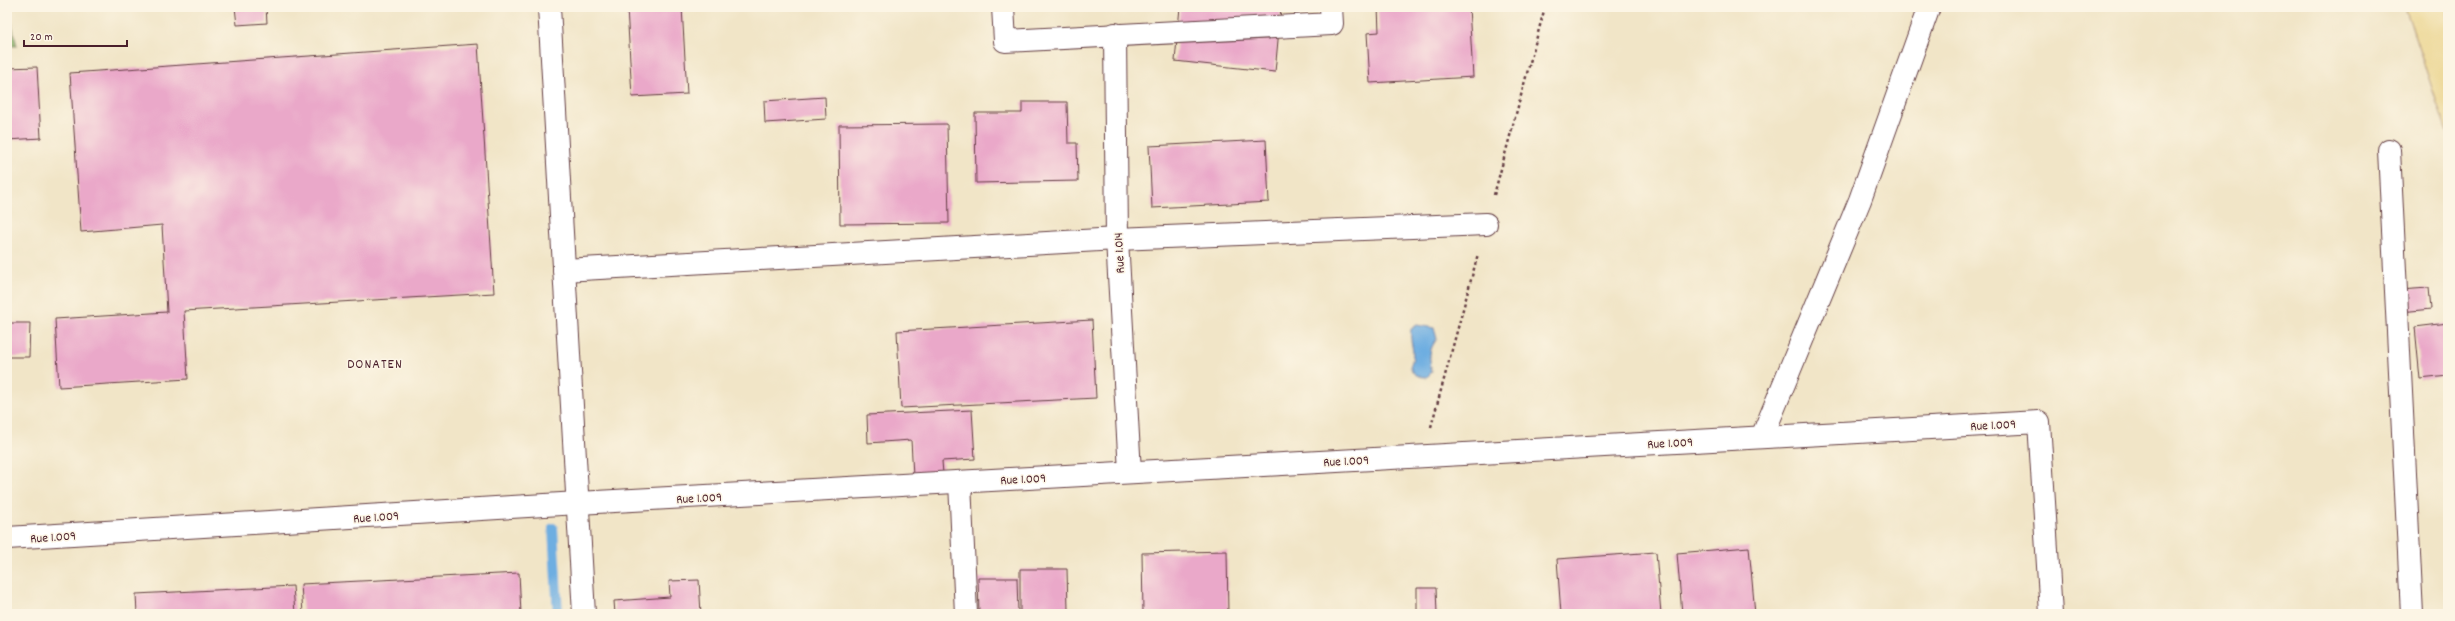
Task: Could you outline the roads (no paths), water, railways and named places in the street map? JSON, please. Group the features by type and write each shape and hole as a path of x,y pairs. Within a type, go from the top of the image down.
{"street":[{"path":"549,7 584,614"},
{"path":"1003,7 1005,41 1115,34 1332,24 1331,7"},
{"path":"1762,437 1860,200 1929,7"},
{"name":"Rue 1.014","path":"1115,34 1117,239 1130,472"},
{"path":"2389,150 2412,614"},
{"path":"564,270 1117,239 1486,224"},
{"name":"Rue 1.009","path":"7,538 578,503 2039,422 2051,614"},
{"path":"960,482 966,614"}],"water":[{"path":"1417,325 1434,328 1437,339 1430,354 1432,372 1427,377 1417,375 1410,367 1413,356 1411,329"}],"waterway":[{"path":"553,528 558,614"}],"district":[{"name":"DONATEN","path":"375,363"}]}
